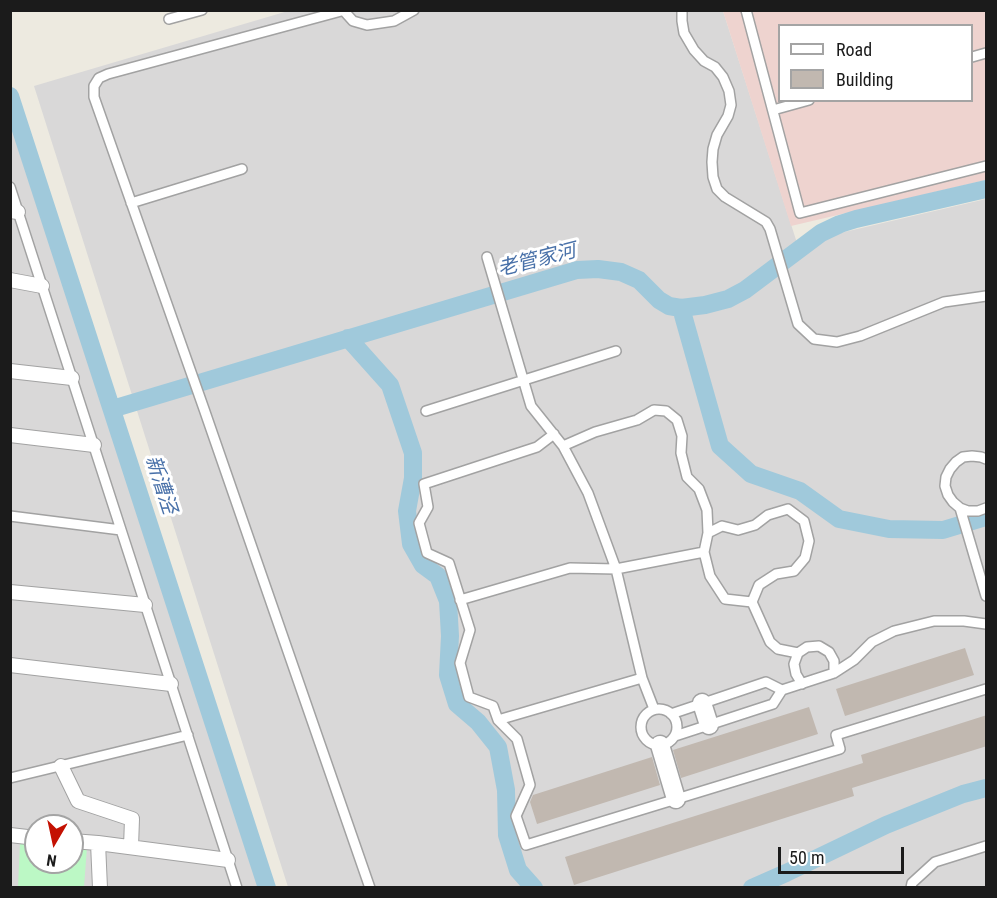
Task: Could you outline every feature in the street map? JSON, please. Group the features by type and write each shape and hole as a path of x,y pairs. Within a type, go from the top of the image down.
{"street":[{"path":"10,280 42,286"},
{"path":"10,371 72,378"},
{"path":"10,435 94,445"},
{"path":"10,592 145,605"},
{"path":"10,665 171,684"},
{"path":"702,703 709,725"},
{"path":"667,741 676,799"},
{"path":"61,766 78,801 132,819 131,847"},
{"path":"84,842 228,860"},
{"path":"98,843 100,888"}],"lane":[{"path":"170,19 201,10"},
{"path":"370,888 94,97 94,86 99,78 120,71 344,11 353,21 367,25 394,21 414,10"},
{"path":"682,10 684,33 694,50 723,76 729,91 731,105 728,116 717,135 713,149 712,170 717,189 725,197 766,222 777,248 798,324 814,339 837,342 860,336 944,302 987,296"},
{"path":"746,10 800,213 987,166"},
{"path":"772,110 801,102"},
{"path":"131,203 242,169"},
{"path":"10,187 14,212 42,286 237,888"},
{"path":"487,257 531,406 563,446 588,493 616,569 642,678 654,710"},
{"path":"426,411 616,351"},
{"path":"563,446 595,432 637,420 654,410 666,411 677,420 682,436 681,453 687,477 699,489 707,510 708,532 704,552 710,576 724,599 752,602"},
{"path":"554,434 537,447 424,484 428,507 418,523 427,553 448,563 470,630 460,663 469,697 492,706 498,720 517,739 530,785 516,816 526,845 840,748 836,735 987,689"},
{"path":"987,459 963,457 950,469 945,486 952,502 960,508 968,511 987,508"},
{"path":"960,508 987,596"},
{"path":"708,532 722,526 738,530 755,525 768,515 788,509 804,521 809,541 805,558 794,571 776,574 759,585 752,602 770,642 778,649 798,653"},
{"path":"10,516 121,530"},
{"path":"460,600 570,568 616,569 704,552"},
{"path":"667,741 677,730 677,724 671,714 660,709 644,716 640,727 641,733 648,742 667,741 773,704 782,690 834,673 854,660 872,642 894,631 934,621 987,624"},
{"path":"802,684 796,674 794,664 798,653 807,647 819,646 829,652 834,661 834,673"},
{"path":"498,720 642,678"},
{"path":"671,714 766,682 782,690"},
{"path":"10,778 188,735"},
{"path":"911,888 912,883 935,862 987,846"}],"shaded area":[{"path":"288,11 723,11 797,243 986,199 986,887 288,887 34,86"},
{"path":"723,11 986,11 986,180 791,226"},
{"path":"10,115 260,887 11,887"}],"green space":[{"path":"20,843 24,843 24,874 84,874 84,847 87,847 84,887 18,888"}],"building":[{"path":"965,648 974,675 845,716 836,689"},
{"path":"809,707 818,734 681,778 673,750"},
{"path":"987,715 987,746 852,788 854,796 574,885 565,857 863,763 861,755"},
{"path":"652,757 660,785 537,824 530,802 533,795"}],"waterway":[{"name":"新漕泾","path":"10,96 267,888"},
{"name":"老管家河","path":"112,409 577,270 598,269 621,272 639,280 659,300 669,306 681,308 705,305 728,299 745,290 821,233 840,224 986,189"},
{"path":"681,308 720,446 751,474 800,491 839,519 889,529 943,530 986,517"},
{"path":"348,338 390,385 413,453 413,478 407,511 411,544 423,565 438,576 448,601 450,636 448,675 457,704 478,722 498,747 506,790 507,835 518,870 534,888"},
{"path":"752,888 886,825 963,794 986,788"}]}
